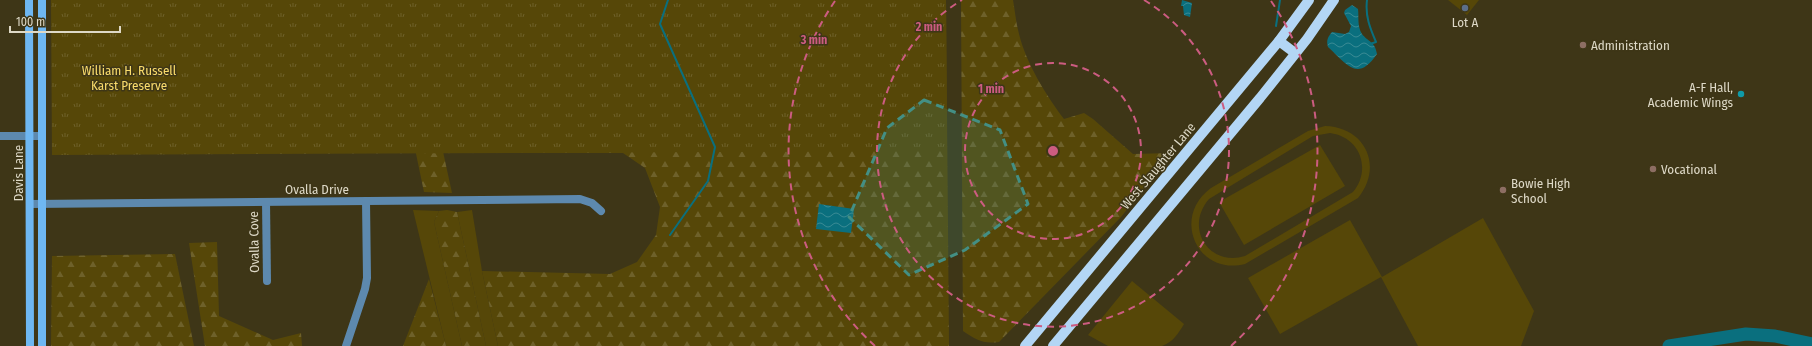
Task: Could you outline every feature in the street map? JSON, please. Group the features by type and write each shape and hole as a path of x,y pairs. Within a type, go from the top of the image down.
{"main road":[{"name":"Davis Lane","path":"29,0 30,346"},
{"name":"Davis Lane","path":"42,0 42,346"},
{"name":"West Slaughter Lane","path":"1025,346 1279,41 1309,0"},
{"path":"1053,346 1260,98 1334,0"},
{"path":"1279,41 1295,53"}],"street":[{"path":"0,136 42,136"},
{"name":"Ovalla Drive","path":"30,204 580,199 592,203 601,211"},
{"path":"346,346 365,289 367,278 366,201"},
{"name":"Ovalla Cove","path":"266,202 267,282"}],"highlighted area":[{"path":"924,100 1000,130 1028,204 965,250 909,275 849,217 887,128"}],"green space":[{"name":"William H. Russell Karst Preserve","path":"51,0 946,0 947,151 52,155"},
{"path":"384,0 410,0 452,193 424,192"},
{"path":"946,0 949,346 498,346 482,271 610,274 637,262 656,235 660,207 645,168 623,153 457,153"},
{"path":"961,0 1013,0 1018,30 1026,56 1050,100 1064,119 1084,113 1133,154 1172,153 1121,217 999,342 980,341 963,331"},
{"name":"Lot A","path":"1448,0 1479,0 1467,15"},
{"path":"1325,126 1339,128 1351,133 1360,141 1366,150 1370,161 1366,186 1358,198 1245,264 1228,265 1214,261 1203,253 1195,241 1192,228 1193,214 1199,200 1211,188 1308,131","holes":["1330,133 1349,141 1360,155 1362,174 1359,183 1353,192 1245,256 1232,258 1221,256 1211,250 1204,242 1200,233 1199,222 1202,210 1209,199 1313,136"]},
{"path":"1320,145 1345,186 1244,245 1219,202"},
{"path":"413,210 439,211 434,222 462,346 446,346"},
{"path":"447,210 457,212 486,346 462,346 434,222 439,211"},
{"path":"472,210 482,271 498,346 486,346 457,212"},
{"path":"1483,218 1534,311 1521,346 1418,346 1381,277 1280,334 1248,278 1350,220 1382,277"},
{"path":"217,242 219,316 273,340 301,333 302,346 205,346 189,243"},
{"path":"175,254 194,346 51,346 52,256"},
{"path":"429,279 446,346 403,346"},
{"path":"1132,281 1184,324 1175,337 1162,346 1108,346 1088,335"}],"water":[{"path":"1182,0 1192,3 1190,17 1184,15 1183,6 1181,6"},
{"path":"1352,5 1358,9 1360,31 1364,37 1373,44 1377,54 1364,68 1358,69 1352,68 1341,59 1328,47 1327,42 1328,37 1332,32 1345,34 1349,32 1351,26 1344,13 1345,10"},
{"path":"819,204 854,209 851,233 816,229"}],"waterway":[{"path":"668,0 660,24 715,147 708,181 670,235"},
{"path":"1276,26 1280,0"},
{"path":"1367,0 1367,17 1376,42 1370,44"},
{"path":"1669,346 1746,334 1775,336 1812,344"}],"place":[{"name":"Lot A","path":"1465,8"},
{"name":"Administration","path":"1583,45"},
{"name":"A-F Hall, Academic Wings","path":"1741,94"},
{"name":"Vocational","path":"1653,169"},
{"name":"Bowie High School","path":"1503,190"}]}
